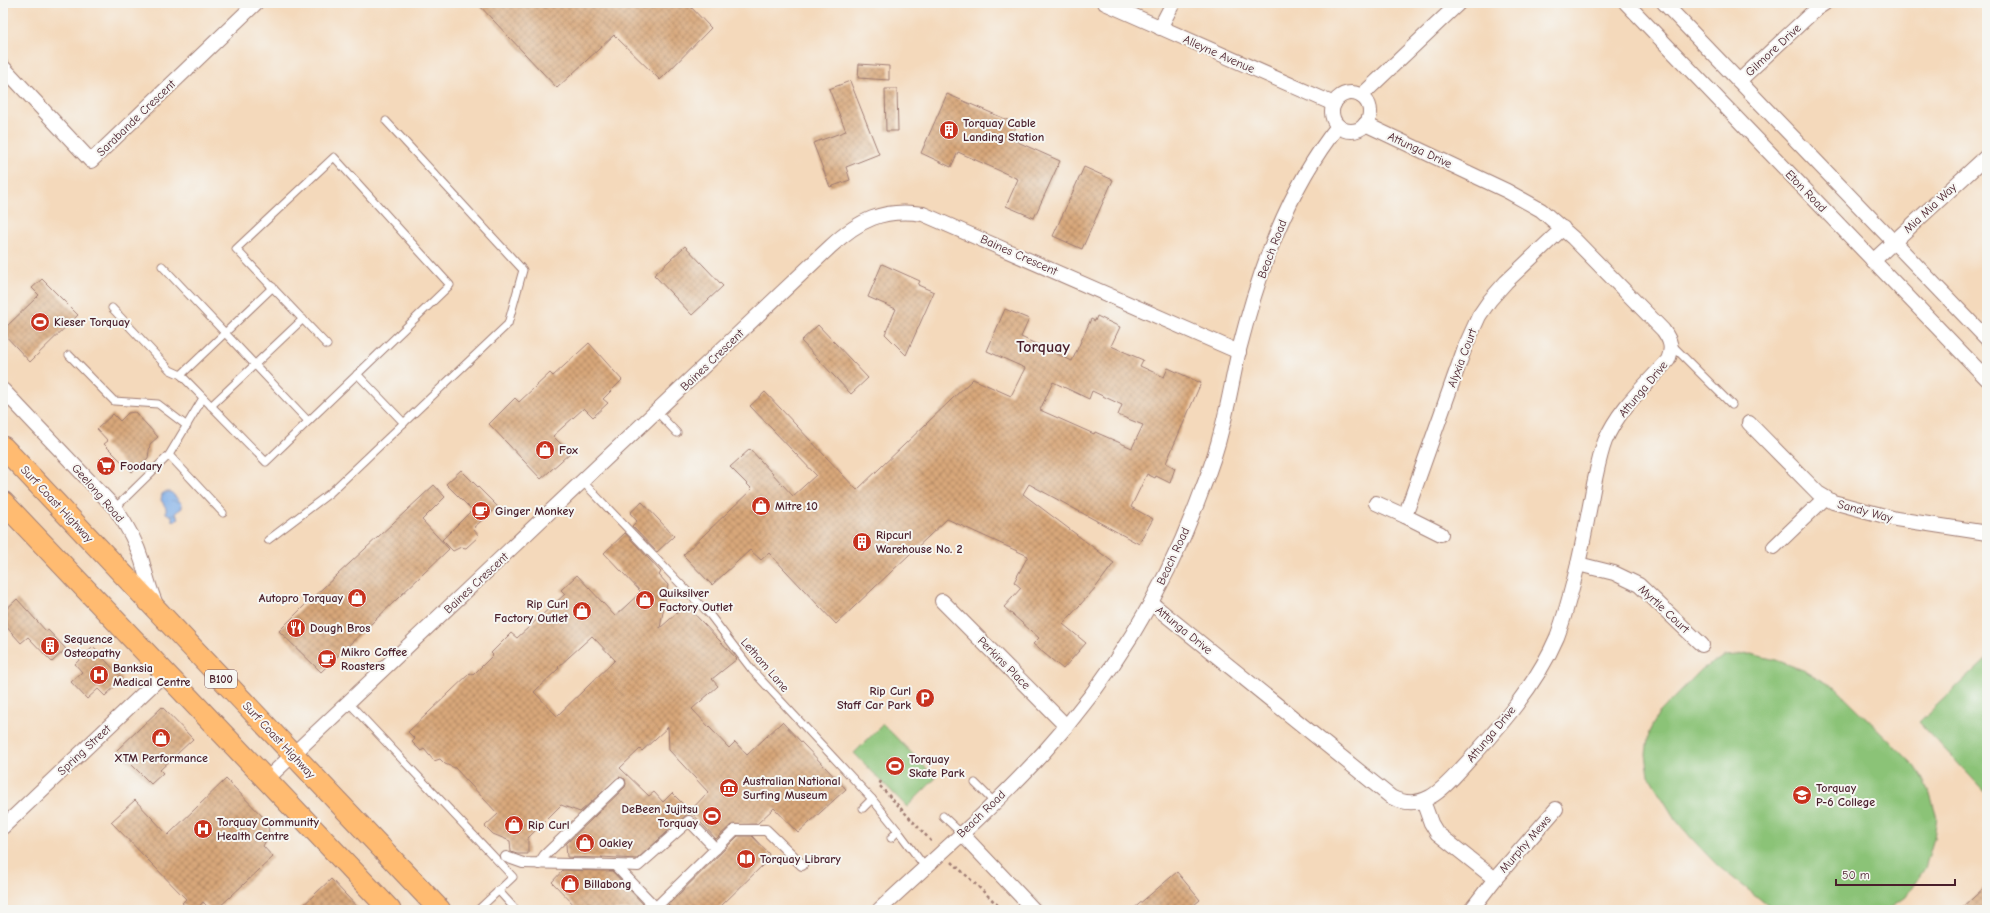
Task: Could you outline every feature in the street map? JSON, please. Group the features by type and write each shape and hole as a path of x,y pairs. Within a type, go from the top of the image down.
{"main road":[{"name":"Surf Coast Highway","path":"3,446 440,910"},
{"path":"3,502 390,910"}],"street":[{"name":"Sarabande Crescent","path":"3,67 91,161 256,3"},
{"name":"Alleyne Avenue","path":"1105,3 1334,104"},
{"path":"1160,28 1173,3"},
{"path":"1361,96 1459,3"},
{"name":"Eton Road","path":"1626,3 1987,379"},
{"path":"1664,3 1987,339"},
{"name":"Gilmore Drive","path":"1739,81 1816,9 1825,3"},
{"path":"1348,94 1361,96 1370,109 1369,116 1365,124 1359,129 1350,131 1338,126 1333,119 1332,112 1334,104 1340,97 1348,94"},
{"name":"Attunga Drive","path":"1151,603 1391,797 1404,803 1423,801 1447,783 1487,742 1520,699 1547,656 1563,620 1578,564 1605,441 1613,425 1631,399 1668,360 1672,345 1663,330 1563,228 1527,201 1365,124"},
{"name":"Beach Road","path":"879,910 994,802 1043,752 1066,726 1113,665 1151,603 1188,525 1206,480 1222,428 1238,352 1253,298 1283,218 1310,163 1338,126"},
{"name":"Mia Mia Way","path":"1873,260 1987,156"},
{"name":"Baines Crescent","path":"266,780 848,230 864,220 894,212 907,211 938,219 1238,352"},
{"name":"Alyxia Court","path":"1405,516 1465,347 1479,316 1490,300 1506,282 1563,228"},
{"name":"Geelong Road","path":"3,390 115,508 130,529 142,560 148,588 161,615"},
{"name":"Sandy Way","path":"1749,422 1825,498 1833,502 1896,519 1987,533"},
{"path":"1774,547 1825,498"},
{"path":"1376,503 1441,534"},
{"name":"Myrtle Court","path":"1578,564 1628,578 1639,585 1702,645"},
{"name":"Perkins Place","path":"942,600 1066,726"},
{"name":"Spring Street","path":"3,827 165,673"},
{"path":"540,864 545,855 620,783"},
{"name":"Murphy Mews","path":"1423,801 1437,833 1495,880"},
{"name":"Murphy Mews","path":"1470,910 1556,809"},
{"path":"506,857 523,864 638,866 689,821 716,848"},
{"path":"615,865 656,909 735,830 766,830 802,866"},
{"path":"961,833 1034,910"}],"lane":[{"path":"268,540 330,493 508,324 523,270 386,121"},
{"path":"112,308 170,370 181,375 266,462 450,285 334,158 236,249 327,345"},
{"path":"162,266 308,421"},
{"path":"181,375 224,332 273,288"},
{"path":"212,406 303,319"},
{"name":"Attunga Drive","path":"1672,345 1732,405"},
{"path":"69,355 114,401 158,404 187,426"},
{"path":"357,374 404,423"},
{"path":"115,508 169,455 203,398"},
{"path":"657,412 677,433"},
{"path":"169,455 223,513"},
{"name":"Letham Lane","path":"583,482 710,615 752,670 872,799 925,867"},
{"path":"348,703 513,877 478,910"},
{"path":"975,783 994,802"},
{"path":"863,808 872,799"},
{"path":"944,816 961,833"},
{"path":"891,838 898,831"},
{"path":"498,890 516,910"}],"green space":[{"path":"1751,654 1776,660 1803,670 1836,688 1916,767 1929,791 1937,818 1934,838 1925,868 1905,898 1888,910 1774,910 1718,866 1693,840 1675,819 1649,776 1646,754 1649,732 1659,713 1702,669 1725,656"},
{"path":"1987,658 1987,794 1919,722"},
{"name":"Torquay Skate Park","path":"883,724 936,778 907,807 854,753"}],"water":[{"path":"165,492 171,492 182,504 182,508 175,513 179,518 176,521 172,520 172,516 166,513 166,508 161,500 162,494"}],"building":[{"path":"477,3 687,3 711,28 660,80 614,35 557,88"},
{"path":"859,64 889,66 889,80 858,78"},
{"path":"850,81 879,154 846,167 850,180 830,187 813,143 846,131 829,89"},
{"path":"885,89 897,89 898,131 886,131"},
{"path":"947,94 1017,124 1011,139 1060,161 1034,218 1006,206 1018,179 958,152 951,167 921,153"},
{"path":"1084,167 1113,180 1082,249 1053,236"},
{"path":"685,246 723,286 692,315 654,275"},
{"path":"882,264 920,281 918,285 934,292 906,355 885,334 896,309 868,297"},
{"name":"Kieser Torquay","path":"42,279 78,315 30,362 3,333 3,330 39,295 32,288"},
{"path":"1005,309 1029,319 1021,337 1072,361 1091,319 1095,321 1097,316 1120,327 1111,346 1143,360 1140,366 1164,377 1168,368 1201,383 1166,463 1175,468 1170,483 1156,476 1155,478 1147,474 1131,507 1153,519 1139,544 1029,484 1023,494 1114,563 1096,587 1063,624 1086,643 1063,669 1033,644 1039,638 1004,607 1021,588 1014,582 1028,556 947,519 836,624 769,553 761,560 750,550 712,585 683,555 752,489 730,467 750,449 793,496 816,475 750,406 765,392 857,490 973,379 1011,396 1025,368 987,351","holes":["1053,382 1089,399 1092,391 1122,405 1118,415 1143,425 1132,448 1095,432 1094,434 1040,410"]},
{"path":"818,325 868,378 851,394 801,341"},
{"path":"589,343 622,380 603,399 608,403 593,417 584,408 553,436 570,453 541,479 489,424 515,398 519,402 550,373 553,376"},
{"path":"135,412 158,437 150,444 148,458 132,472 104,444 108,441 97,429 113,414 120,421 128,413"},
{"path":"461,470 498,507 474,527 476,528 474,530 479,536 466,548 461,547 453,551 442,540 472,510 446,484"},
{"path":"434,485 445,497 422,520 449,549 321,672 279,631 309,601"},
{"path":"642,502 674,536 657,552 632,526 637,521 630,513"},
{"path":"625,533 661,572 659,575 668,585 660,628 686,605 737,659 712,679 718,686 692,709 729,748 735,742 747,755 782,722 846,789 798,833 774,808 757,824 731,825 716,839 692,813 685,816 637,859 567,857 566,844 625,787 625,779 619,777 580,812 561,805 528,838 528,854 517,854 511,852 510,841 493,834 485,826 498,814 455,768 445,764 440,759 434,761 424,749 421,751 412,742 415,739 408,732 470,673 473,675 493,655 491,653 511,633 517,638 565,594 561,590 577,575 615,616 641,592 604,553","holes":["592,636 615,660 557,716 534,692 559,668 558,667","668,727 669,750 708,792 690,811 672,793 663,802 654,792 649,796 620,768 640,749 642,751"]},
{"path":"17,599 46,631 48,630 66,649 52,662 28,637 21,643 3,623 3,612"},
{"name":"Banksia Medical Centre","path":"93,647 123,679 105,696 98,689 87,699 71,682 82,672 75,664"},
{"name":"XTM Performance","path":"162,707 193,739 160,770 163,773 151,784 117,750"},
{"path":"226,779 268,822 269,835 263,846 273,857 216,910 211,910 203,902 196,910 190,910 182,903 186,899 111,822 135,800 168,835"},
{"path":"738,836 752,836 769,854 767,861 717,910 673,910 668,905"},
{"path":"563,870 612,871 647,908 647,910 579,910 552,882"},
{"path":"1177,872 1200,900 1188,910 1132,910"},
{"path":"331,879 360,910 298,910"},
{"path":"1987,885 1987,910 1960,910"}],"place":[{"name":"Torquay Cable Landing Station","path":"949,130"},
{"name":"Kieser Torquay","path":"40,322"},
{"name":"Fox","path":"545,450"},
{"name":"Foodary","path":"106,466"},
{"name":"Mitre 10","path":"761,506"},
{"name":"Ginger Monkey","path":"481,511"},
{"name":"Ripcurl Warehouse No. 2","path":"862,542"},
{"name":"Autopro Torquay","path":"357,598"},
{"name":"Quiksilver Factory Outlet","path":"645,600"},
{"name":"Rip Curl Factory Outlet","path":"582,611"},
{"name":"Dough Bros","path":"296,628"},
{"name":"Sequence Osteopathy","path":"50,646"},
{"name":"Mikro Coffee Roasters","path":"327,659"},
{"name":"Banksia Medical Centre","path":"99,675"},
{"name":"Rip Curl Staff Car Park","path":"925,698"},
{"name":"XTM Performance","path":"161,738"},
{"name":"Torquay Skate Park","path":"895,766"},
{"name":"Australian National Surfing Museum","path":"729,788"},
{"name":"Torquay P-6 College","path":"1802,795"},
{"name":"DeBeen Jujitsu Torquay","path":"712,816"},
{"name":"Rip Curl","path":"514,825"},
{"name":"Torquay Community Health Centre","path":"203,829"},
{"name":"Oakley","path":"585,843"},
{"name":"Torquay Library","path":"746,859"},
{"name":"Billabong","path":"570,884"}],"district":[{"name":"Torquay","path":"1043,346"}]}
